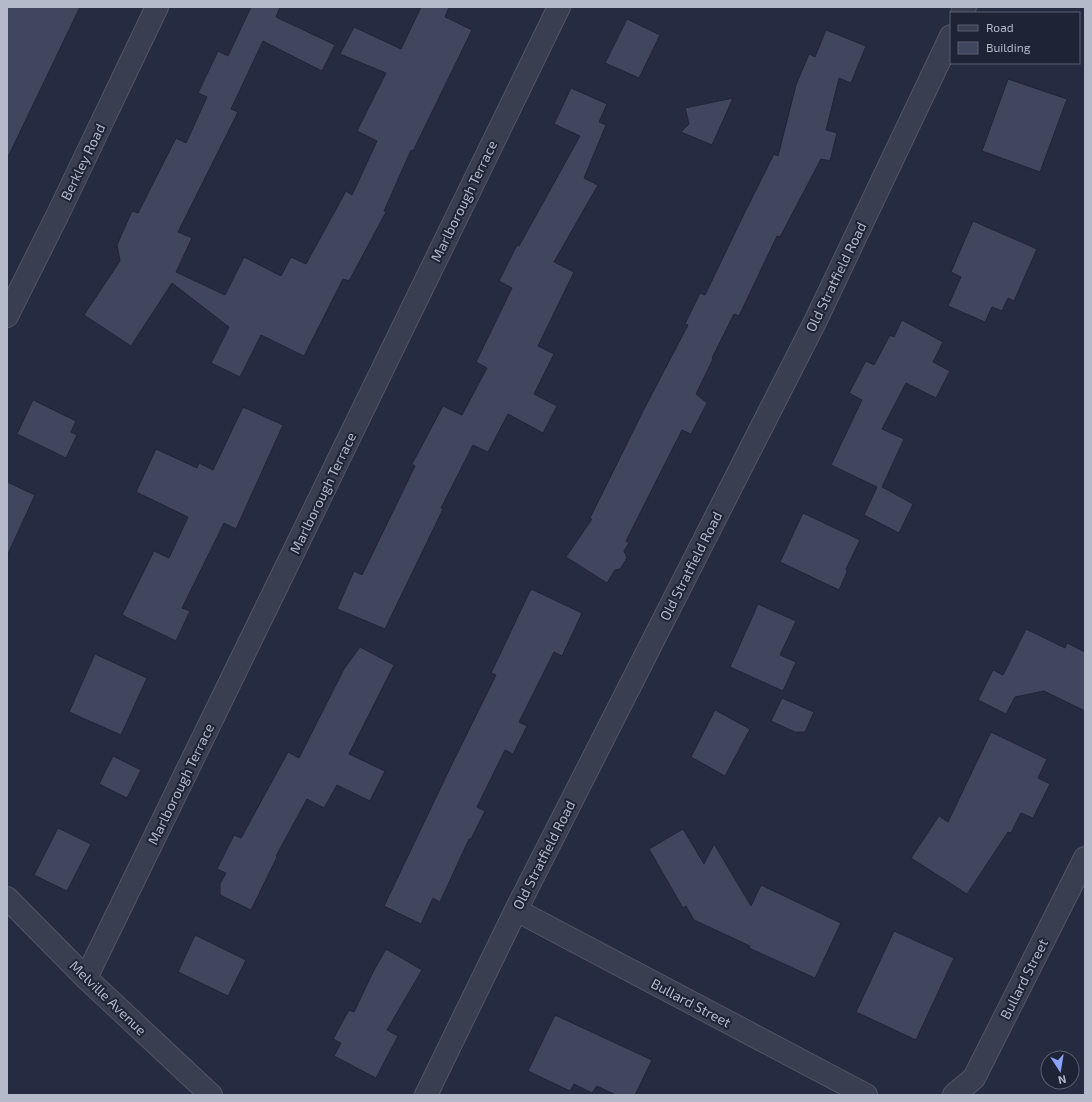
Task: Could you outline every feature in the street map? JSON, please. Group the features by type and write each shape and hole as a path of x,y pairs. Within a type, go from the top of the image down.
{"street":[{"name":"Berkley Road","path":"7,316 158,7"},
{"name":"Marlborough Terrace","path":"86,978 559,7"},
{"name":"Old Stratfield Road","path":"426,1095 516,910 816,322 950,38"},
{"name":"Bullard Street","path":"954,1095 974,1078 1085,858"},
{"name":"Melville Avenue","path":"7,898 86,978 211,1095"},
{"name":"Bullard Street","path":"516,910 866,1095"}],"building":[{"path":"7,7 80,7 7,159"},
{"path":"251,7 280,7 276,17 335,45 322,71 263,41 231,109 238,112 178,232 192,238 176,272 225,295 244,257 281,276 291,257 306,264 346,191 352,195 377,141 357,131 386,73 340,54 354,27 401,49 421,7 449,7 445,17 472,30 413,151 411,150 384,211 386,212 349,281 343,279 304,356 261,335 240,377 211,363 229,327 172,283 131,346 84,315 120,261 117,245 132,211 138,213 176,138 186,143 207,97 198,93 218,51 228,56"},
{"path":"627,19 660,35 639,78 605,63"},
{"path":"826,30 866,46 851,83 839,78 826,130 837,133 830,161 821,159 780,237 777,236 739,316 734,314 696,394 707,403 691,434 682,430 626,541 629,543 624,551 627,558 620,569 615,570 607,583 566,557 592,519 590,518 688,325 685,324 700,293 705,295 774,154 778,156 796,85 809,54 815,57"},
{"path":"1008,79 1067,99 1040,172 982,151"},
{"path":"571,88 607,104 599,122 606,125 584,178 598,185 554,262 574,272 538,346 554,354 534,394 557,406 543,433 508,414 488,452 473,445 441,508 443,509 385,629 337,609 354,571 362,575 415,466 412,464 443,406 462,415 487,368 476,362 512,288 499,281 517,245 519,246 580,136 554,124"},
{"path":"733,98 712,145 681,132 689,124 685,108"},
{"path":"973,221 1037,249 1014,301 1008,298 1002,311 992,307 985,322 948,306 961,277 951,272"},
{"path":"902,320 943,342 933,362 950,371 936,398 906,383 882,429 904,439 882,487 913,504 899,533 864,515 877,487 831,465 862,400 849,393 866,361 874,365 890,335 894,337"},
{"path":"33,400 76,421 71,432 77,435 66,458 17,434"},
{"path":"243,407 283,425 236,529 224,523 182,608 190,611 176,641 122,615 154,551 169,558 188,517 136,492 156,449 197,468 199,463 213,470"},
{"path":"7,482 35,495 7,556"},
{"path":"803,513 860,540 846,569 847,572 839,590 780,562"},
{"path":"531,589 582,613 562,656 554,652 519,722 527,726 513,754 505,750 477,807 485,811 471,839 469,839 440,902 433,898 421,924 384,906 496,675 491,673"},
{"path":"758,604 796,621 780,655 796,662 783,691 730,667"},
{"path":"1026,629 1065,648 1067,643 1085,652 1085,711 1044,691 1015,697 1006,714 978,700 993,670 1003,675"},
{"path":"360,647 394,665 349,754 385,771 370,801 337,785 324,808 307,799 276,856 277,857 251,910 220,895 220,884 226,873 217,869 234,835 241,838 288,752 299,758 344,669"},
{"path":"95,654 147,678 121,735 69,712"},
{"path":"782,698 814,712 805,732 795,732 771,721"},
{"path":"715,710 750,729 725,776 691,757"},
{"path":"991,732 1047,759 1038,778 1050,784 1033,818 1021,813 1011,833 1008,832 967,894 911,858 939,816 948,822"},
{"path":"113,756 141,770 127,798 99,784"},
{"path":"58,828 91,844 67,891 34,875"},
{"path":"683,829 704,864 714,844 751,906 761,885 841,923 815,978 749,948 750,946 694,920 686,906 683,908 649,849"},
{"path":"894,931 954,958 916,1040 856,1012"},
{"path":"195,935 246,960 228,996 178,972"},
{"path":"386,949 422,970 387,1030 398,1036 376,1078 334,1056 341,1043 333,1039 349,1010 354,1012"},
{"path":"555,1015 652,1060 635,1095 616,1095 597,1086 592,1093 574,1084 570,1091 528,1071"}]}
